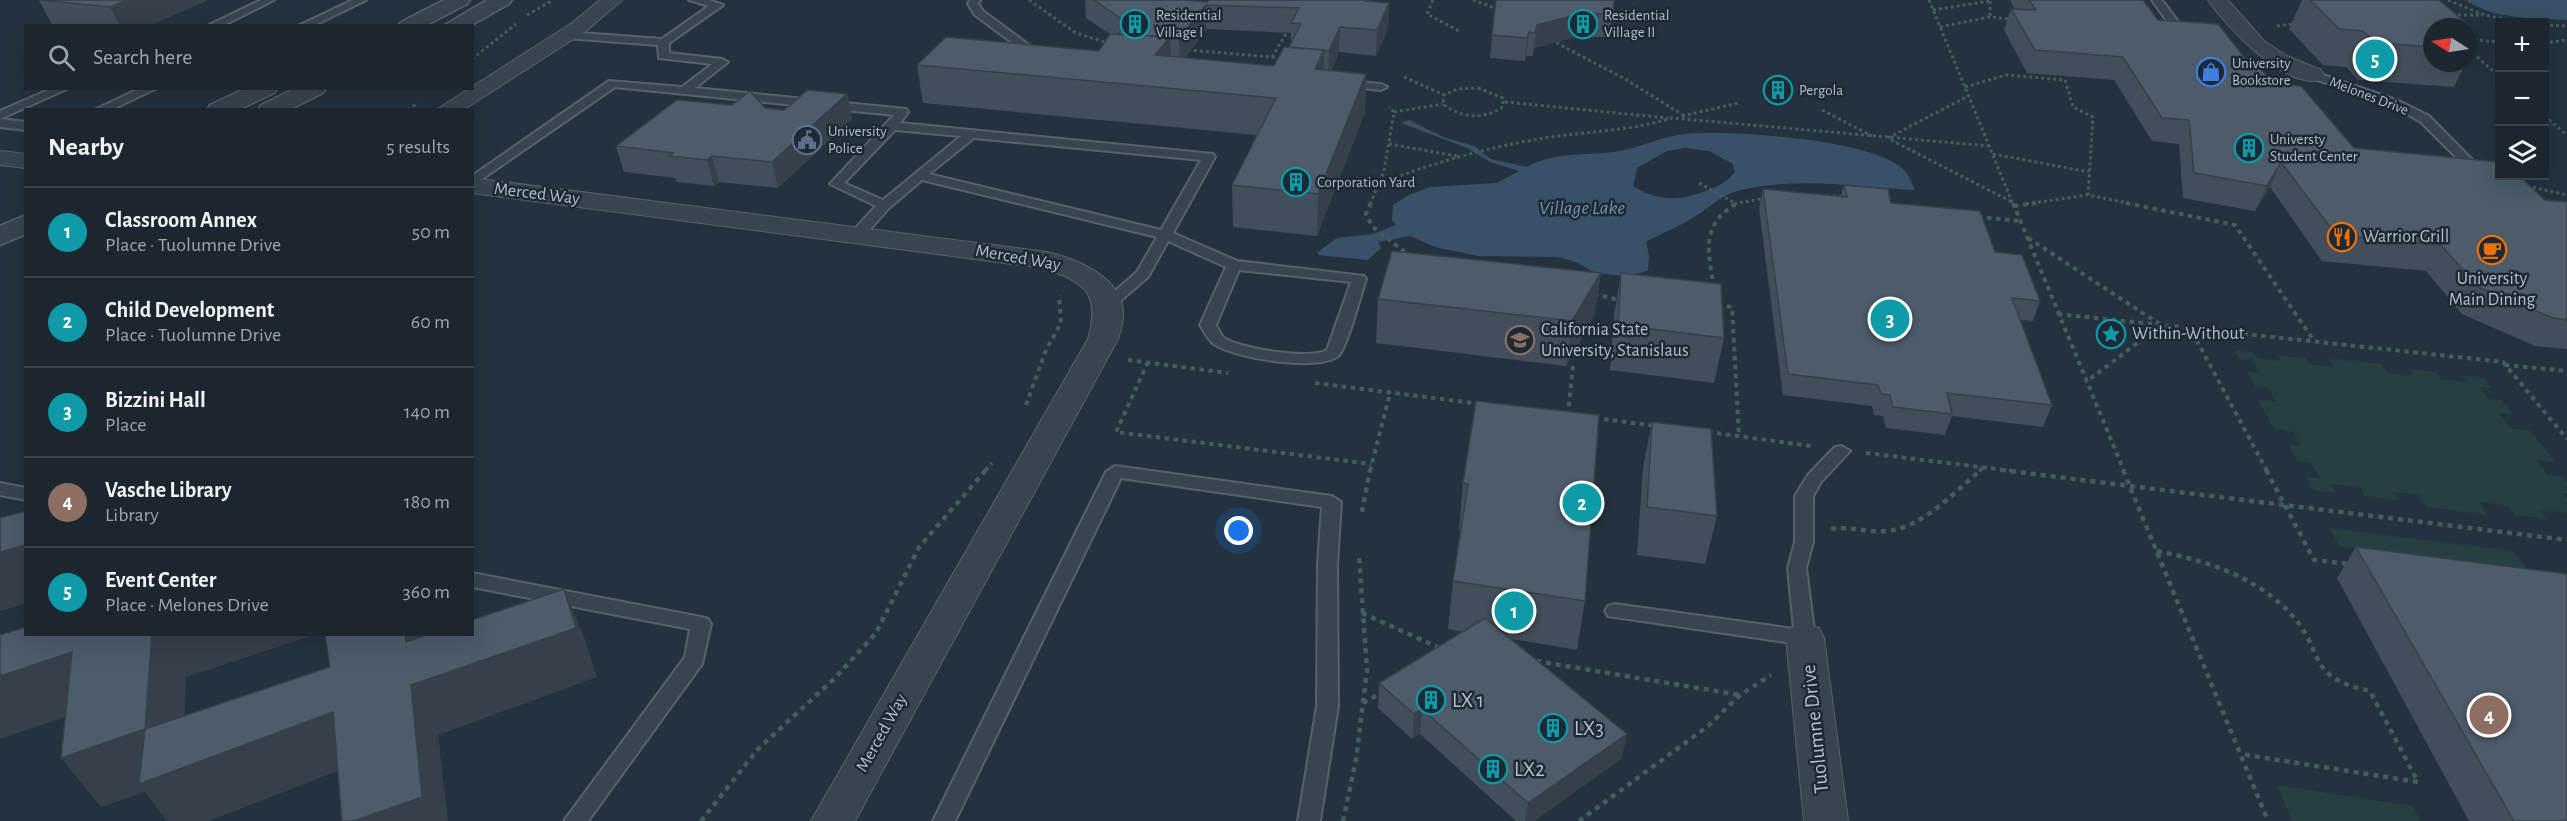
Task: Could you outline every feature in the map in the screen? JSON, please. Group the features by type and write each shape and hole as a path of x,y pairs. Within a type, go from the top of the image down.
{"street":[{"path":"412,24 460,0"},
{"path":"457,24 502,0"},
{"path":"450,108 566,35 612,0"},
{"name":"Melones Drive","path":"2218,0 2258,45 2280,60 2313,75"},
{"path":"222,108 262,90"},
{"path":"273,108 311,90"},
{"path":"0,158 24,161"},
{"name":"Merced Way","path":"474,184 858,234 1055,263 1084,275 1096,286 1107,305 1109,315 1103,339 833,821"},
{"path":"0,218 24,205"},
{"path":"0,237 24,224"},
{"path":"0,250 24,238"},
{"name":"Tuolumne Drive","path":"1805,638 1826,821"}],"lane":[{"path":"216,24 269,0"},
{"path":"307,24 361,0"},
{"path":"566,35 664,42 718,5 694,0"},
{"path":"975,0 973,4 979,13 1032,53 1053,61"},
{"path":"2157,0 2174,23"},
{"path":"664,42 663,56 722,63 685,90"},
{"name":"Melones Drive","path":"2313,75 2395,103 2425,119 2475,169"},
{"path":"474,183 613,83 902,112 892,126 836,184 884,205"},
{"path":"1337,83 1381,87"},
{"path":"0,115 59,90"},
{"path":"105,108 147,90"},
{"path":"0,123 24,126"},
{"path":"892,126 1209,158 1143,274 1107,305"},
{"path":"858,234 884,205 971,134"},
{"path":"2453,167 2475,169"},
{"path":"920,176 1165,235 1234,265 1359,279 1334,352 1325,358 1311,360 1239,350 1218,340 1208,325 1234,265"},
{"path":"1615,611 1805,638 1797,568 1804,542 1804,496 1814,479 1841,451"},
{"path":"944,821 1115,472 1332,502 1326,561 1328,703 1324,743 1309,821"},
{"path":"0,489 24,494"},
{"path":"474,580 701,624 694,659 575,821"}],"path":[{"path":"474,57 520,20 553,0"},
{"path":"1029,0 1081,37 1091,42 1114,44"},
{"path":"1433,0 1427,14 1461,32"},
{"path":"1473,0 1503,11"},
{"path":"1929,0 2268,821"},
{"path":"1933,10 1990,0 1990,17"},
{"path":"2448,0 2484,15"},
{"path":"2446,15 2484,15 2500,18"},
{"path":"1940,27 1990,17 2011,19"},
{"path":"1272,57 1293,21"},
{"path":"2273,26 2301,24"},
{"path":"2549,25 2567,26"},
{"path":"1543,36 1625,79 1683,115"},
{"path":"2477,40 2495,42"},
{"path":"2549,42 2567,40"},
{"path":"1183,50 1284,58"},
{"path":"2477,58 2495,74"},
{"path":"1505,102 1499,110 1483,115 1463,114 1443,104 1394,112 1376,97 1386,73 1400,75 1444,95 1457,89 1478,88 1497,94 1505,102 1989,146"},
{"path":"1965,87 2006,75 2065,80 2073,107 2092,117 2088,195"},
{"path":"1443,104 1444,95"},
{"path":"1887,138 1968,96"},
{"path":"1378,184 1412,170 1493,149 1568,134 1654,124 1739,103"},
{"path":"1822,110 1874,137"},
{"path":"1394,112 1384,171 1366,214 1372,226 1397,249 1414,258"},
{"path":"2549,120 2567,135"},
{"path":"1887,138 2013,204 2088,195 2235,225 2314,341"},
{"path":"1389,144 1461,157"},
{"path":"1992,154 2089,172"},
{"path":"2475,169 2516,183 2567,195"},
{"path":"1698,183 1735,203 1773,198"},
{"path":"1795,195 1822,193 1855,198"},
{"path":"1714,292 1707,242 1710,229 1735,203"},
{"path":"1972,216 2020,221"},
{"path":"2027,238 2161,325"},
{"path":"1026,406 1046,350 1061,323 1061,297 1055,290"},
{"path":"1587,291 1621,301"},
{"path":"1709,304 1732,307 1739,436"},
{"path":"2058,314 2503,362 2567,439"},
{"path":"2086,382 2161,325"},
{"path":"2190,328 2314,560 2360,566"},
{"path":"1118,359 1237,374"},
{"path":"1149,362 1116,432 1371,464"},
{"path":"1568,415 1573,365"},
{"path":"2505,365 2567,371"},
{"path":"1307,382 1485,405"},
{"path":"1361,515 1371,464 1390,393"},
{"path":"1556,413 1579,416"},
{"path":"1591,418 1659,426"},
{"path":"1705,432 1841,451 2567,540"},
{"path":"701,821 758,749 835,678 876,633 919,547 1000,454"},
{"path":"1822,532 1833,528 1888,531 1908,526 1984,467"},
{"path":"1344,821 1356,760 1367,670 1361,612 1359,547"},
{"path":"2156,551 2183,555 2232,570 2267,591 2292,615 2328,677 2350,688 2370,691 2418,782 2240,754"},
{"path":"1361,612 1412,638 1448,651"},
{"path":"1531,660 1740,695"},
{"path":"1578,821 1708,726 1740,695 1774,673"},
{"path":"1362,704 1391,687"}],"green space":[{"path":"2234,350 2253,352 2257,358 2281,361 2278,355 2305,358 2309,364 2334,367 2328,358 2381,364 2388,373 2412,376 2409,369 2436,372 2441,379 2466,382 2462,375 2484,378 2492,388 2479,387 2488,399 2502,400 2513,414 2499,413 2511,428 2531,431 2555,462 2536,460 2548,475 2562,476 2567,483 2567,493 2562,493 2567,499 2567,513 2541,510 2547,519 2515,515 2508,506 2479,502 2488,515 2426,507 2419,495 2393,492 2398,500 2365,496 2360,487 2331,484 2336,493 2313,490 2306,477 2320,478 2311,463 2297,461 2288,444 2301,446 2293,432 2274,429 2258,400 2276,401 2268,388 2255,386 2247,372 2260,373 2252,360 2240,359"},
{"path":"2329,528 2514,551 2527,570 2339,546"},
{"path":"2277,785 2413,806 2420,821 2292,821"}],"water":[{"path":"2466,0 2567,0 2567,20 2502,15 2477,7"},
{"name":"Village Lake","path":"1409,120 1443,137 1474,146 1491,159 1527,167 1550,158 1625,150 1686,134 1766,135 1801,139 1834,144 1888,159 1906,172 1915,190 1803,183 1737,191 1720,199 1688,221 1646,242 1649,257 1648,271 1625,276 1595,273 1576,262 1558,257 1478,256 1435,247 1410,236 1378,242 1381,248 1368,260 1318,255 1318,252 1337,238 1373,234 1396,225 1392,220 1393,205 1409,195 1430,187 1497,183 1519,171 1490,162 1467,148 1401,123","holes":["1685,148 1709,151 1733,164 1735,172 1728,180 1703,192 1682,198 1662,198 1633,186 1637,168 1667,151"]}],"building":[{"path":"39,0 127,0 110,7"},
{"path":"1094,0 1207,2 1209,0 1366,0 1389,3 1377,30 1340,27 1329,51 1289,47 1301,24 1291,23 1299,8 1206,5 1179,38 1118,34 1126,22"},
{"path":"1496,0 1614,0 1613,14 1579,14 1537,25 1535,33 1529,32 1527,38 1492,35"},
{"path":"2029,0 2143,0 2158,20 2218,24 2252,67 2260,68 2274,84 2301,86 2354,148 2495,162 2495,180 2523,180 2545,200 2567,202 2567,320 2553,318 2478,287 2441,245 2336,235 2281,162 2267,186 2194,173 2189,120 2162,118 2123,57 2035,50 2011,9 2036,10"},
{"path":"2310,0 2439,0 2460,18 2423,18 2423,46 2376,43 2363,31 2339,29"},
{"path":"1110,34 1170,37 1155,55 1274,66 1284,47 1324,50 1315,69 1366,74 1318,194 1232,185 1276,98 917,65 946,37 1099,51"},
{"path":"808,90 847,94 772,162 712,156 707,160 669,156 673,153 616,146 677,100 732,105 750,91 765,108 784,110"},
{"path":"1844,185 1888,189 1891,203 1980,211 1995,252 2022,255 2040,301 2012,298 2052,405 1947,393 1952,414 1893,407 1890,395 1881,394 1878,385 1788,374 1763,189 1847,197"},
{"path":"1392,251 1601,273 1572,321 1378,299"},
{"path":"1621,273 1721,284 1724,338 1618,325"},
{"path":"1476,401 1599,415 1585,601 1453,581 1468,484 1463,483"},
{"path":"1652,422 1711,429 1717,516 1647,507"},
{"path":"24,512 24,546 0,552 0,518"},
{"path":"2356,547 2567,574 2567,821 2514,821"},
{"path":"564,589 576,628 411,685 422,797 354,821 342,821 333,712 139,784 145,729 330,667 325,636 405,636 406,642 423,636 474,636 474,619"},
{"path":"1485,618 1627,734 1528,803 1422,709 1414,714 1379,683"},
{"path":"24,628 24,636 152,636 145,729 61,758 72,652 0,676 0,635"}],"place":[{"name":"Residential Village I","path":"1135,24"},
{"name":"Residential Village II","path":"1583,24"},
{"name":"Event Center","path":"2375,59"},
{"name":"University Bookstore","path":"2211,72"},
{"name":"Pergola","path":"1778,90"},
{"name":"University Police","path":"807,140"},
{"name":"Universty Student Center","path":"2249,148"},
{"name":"Corporation Yard","path":"1296,182"},
{"name":"Warrior Grill","path":"2342,237"},
{"name":"University Main Dining","path":"2492,250"},
{"name":"Bizzini Hall","path":"1890,319"},
{"name":"Within-Without","path":"2111,334"},
{"name":"California State University, Stanislaus","path":"1520,340"},
{"name":"Child Development","path":"1582,503"},
{"name":"Classroom Annex","path":"1514,611"},
{"name":"LX 1","path":"1431,700"},
{"name":"Vasche Library","path":"2489,715"},
{"name":"LX3","path":"1553,728"},
{"name":"LX2","path":"1493,769"}]}
